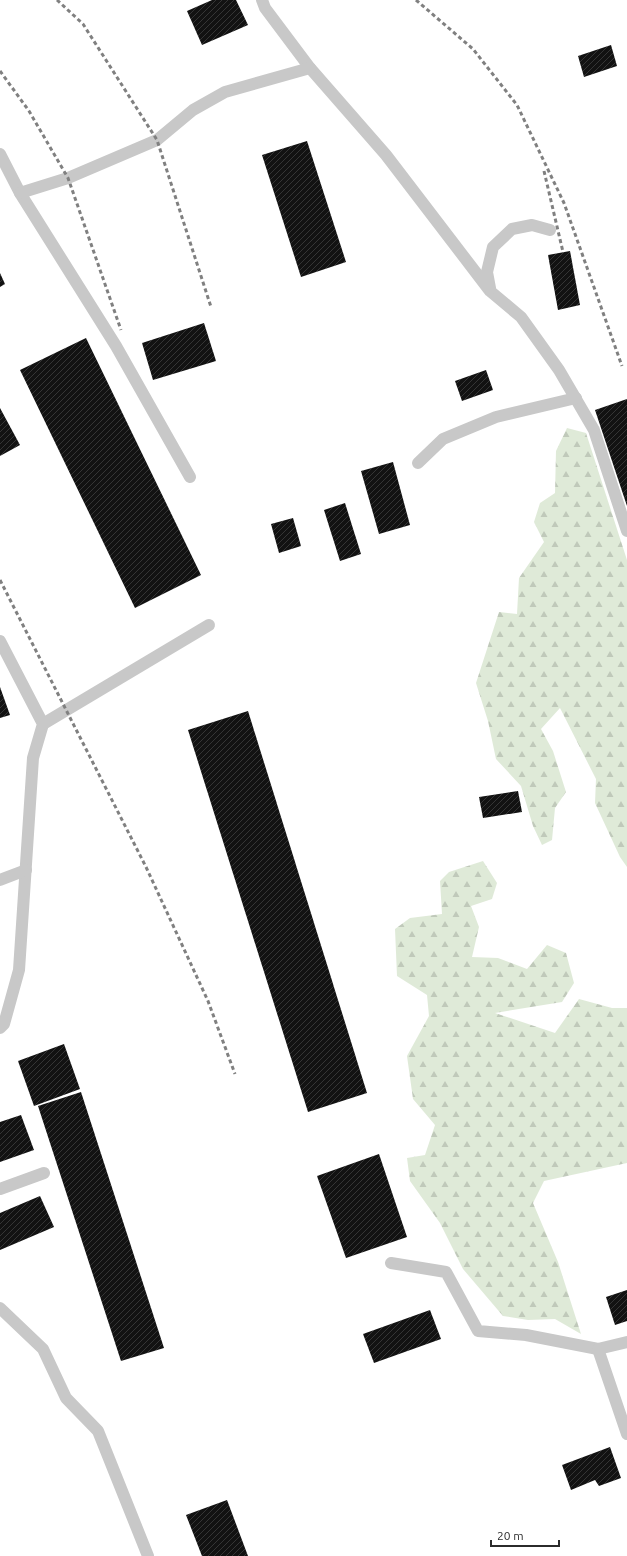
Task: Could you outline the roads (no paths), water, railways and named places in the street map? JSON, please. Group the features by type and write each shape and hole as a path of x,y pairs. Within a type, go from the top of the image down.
{"lane":[{"path":"265,3 310,68 386,155 490,291 521,317 576,398 594,430 627,532"},
{"path":"20,193 68,178 157,140 193,110 225,92 310,68"},
{"path":"0,154 20,193 116,346 190,477"},
{"path":"490,291 487,272 493,247 512,229 532,225 550,230"},
{"path":"418,463 443,439 489,419 576,398"},
{"path":"42,724 209,625"},
{"path":"0,640 42,724 33,758 19,970 4,1024 0,1028"},
{"path":"0,880 26,870"},
{"path":"0,1189 44,1173"},
{"path":"391,1262 446,1272 478,1331 526,1335 598,1349 627,1342"},
{"path":"0,1308 43,1349 66,1398 98,1431 148,1556"},
{"path":"598,1349 627,1434"}],"railway":[{"path":"57,0 83,24 157,140 211,307"},
{"path":"416,0 473,49 517,105 564,203 622,366"},
{"path":"0,71 29,111 68,178 121,330"},
{"path":"544,171 563,252"},
{"path":"0,580 146,867 208,1001 235,1074"}]}
